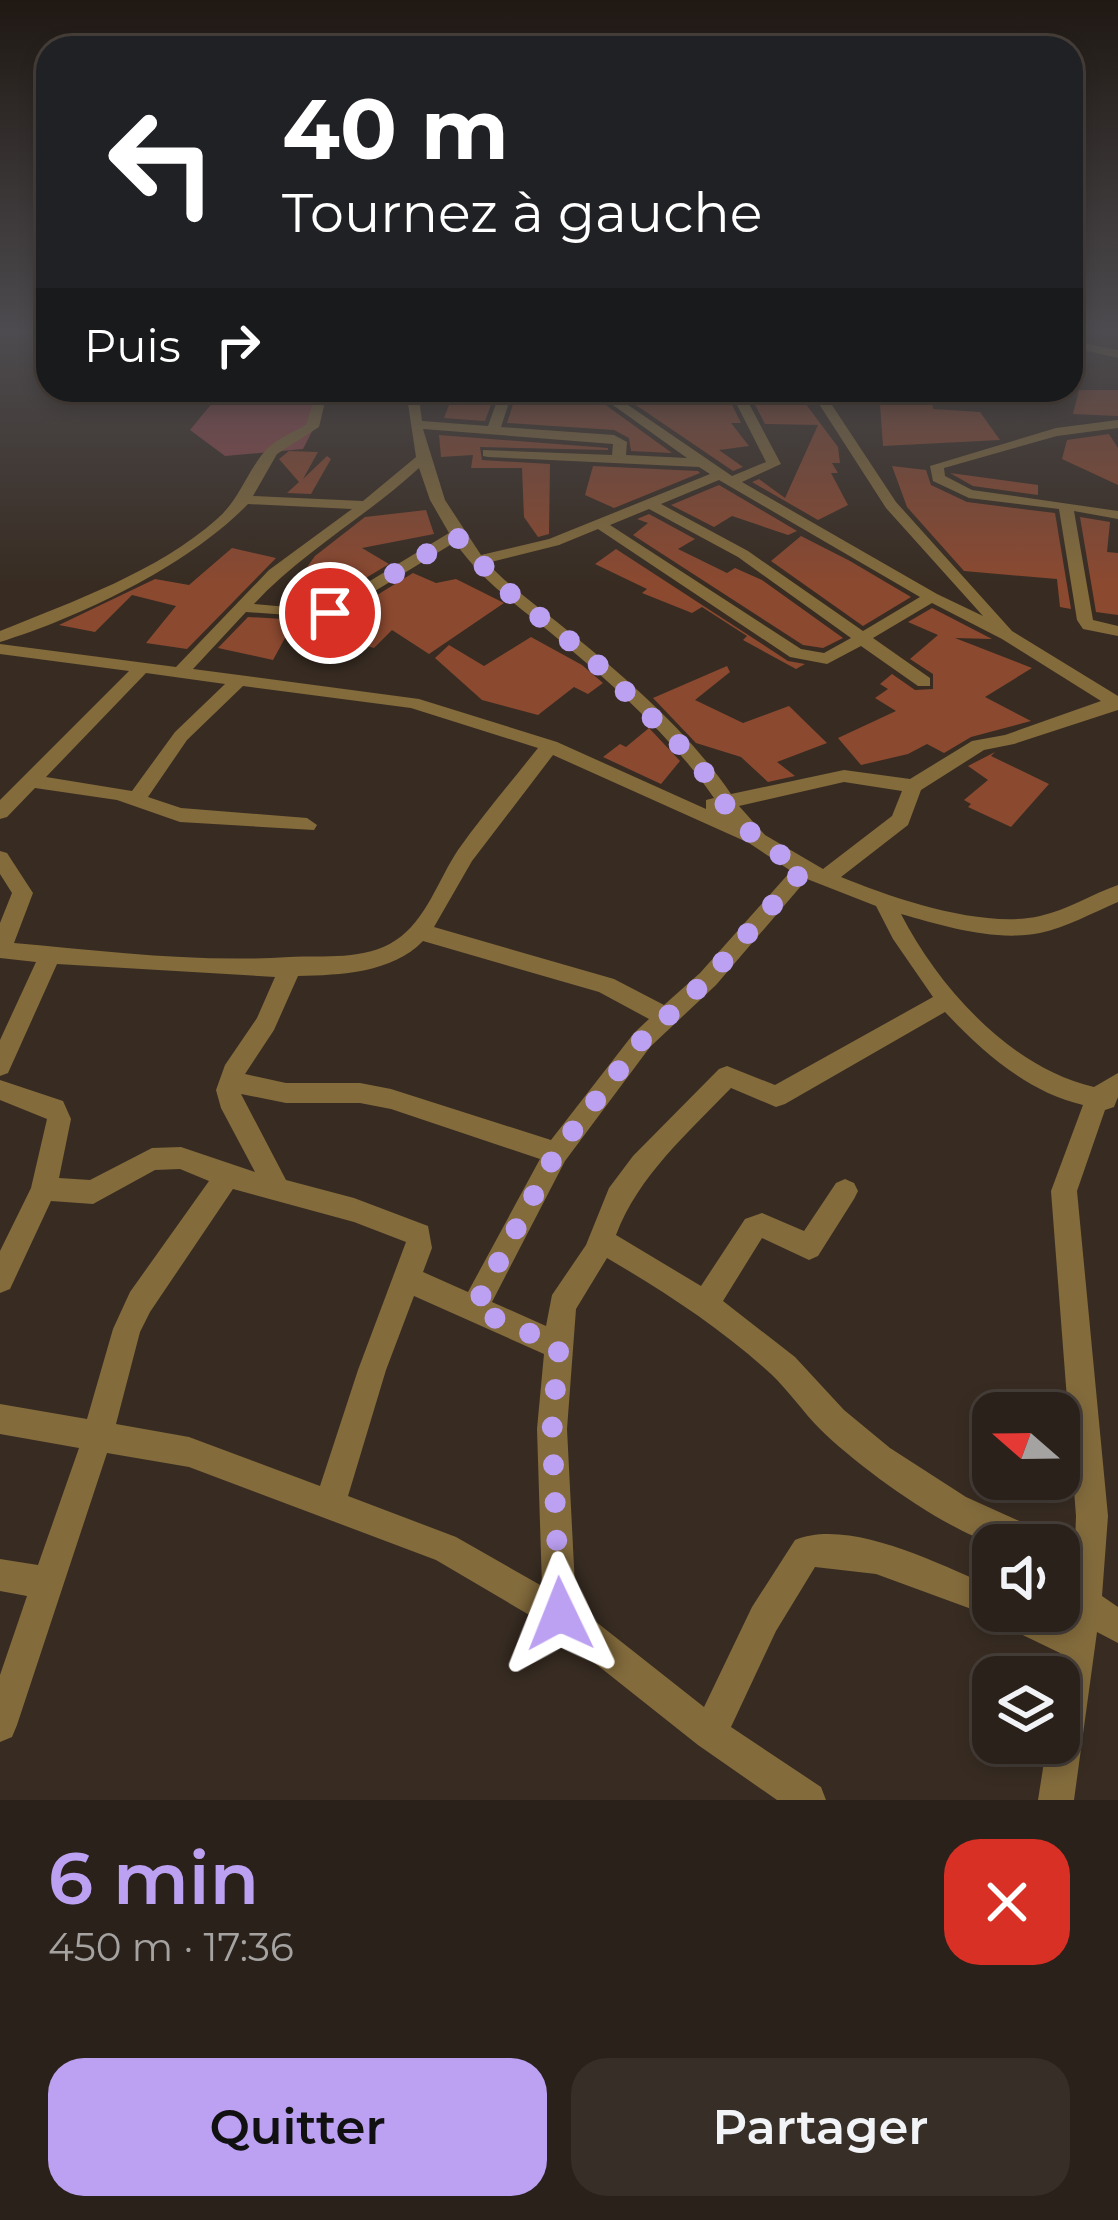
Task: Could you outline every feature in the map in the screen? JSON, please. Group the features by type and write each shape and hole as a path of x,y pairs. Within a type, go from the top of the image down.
{"street":[{"path":"0,637 145,571 222,525 244,500 272,451 312,427 315,415"},
{"path":"416,415 422,458 443,520 507,591 591,658 698,763 724,803 759,842"},
{"path":"493,430 498,415"},
{"path":"634,415 726,478 931,597 1008,635 1117,703"},
{"path":"479,560 538,547 726,478 773,466 748,415"},
{"path":"832,415 891,506 1008,635"},
{"path":"1043,435 1048,415"},
{"path":"1118,424 1043,435 1026,444 937,466 938,478 961,492 1118,515"},
{"path":"418,425 614,439 620,442 620,457"},
{"path":"488,453 704,463"},
{"path":"182,671 274,573 422,458"},
{"path":"244,500 363,505"},
{"path":"652,505 743,554 924,682"},
{"path":"1066,505 1085,620 1089,626 1118,631"},
{"path":"602,525 802,656 827,659 931,597"},
{"path":"239,607 325,615 456,536"},
{"path":"0,649 413,703 550,746 885,903 1006,926 1034,926 1118,893"},
{"path":"0,812 143,667"},
{"path":"137,798 181,736 236,682"},
{"path":"690,808 844,776 913,786 979,745 1008,740 1117,703"},
{"path":"0,858 23,893 0,950 113,964 292,965 387,955 418,931 464,859 550,746"},
{"path":"31,781 137,798 159,811 180,815 307,825"},
{"path":"474,1309 556,1153 664,1016 815,874 902,820 913,786"},
{"path":"885,903 913,956 948,999 1025,1066 1111,1094 1064,1191 1092,1516 1080,1545"},
{"path":"418,931 606,985 664,1016"},
{"path":"0,1066 5,1044 50,955"},
{"path":"277,1188 233,1108 230,1081 266,1023 292,965"},
{"path":"560,1614 552,1430 562,1305 602,1241 609,1213 642,1164 727,1076 776,1097 948,999"},
{"path":"230,1081 286,1093 323,1091 391,1099 556,1153"},
{"path":"0,1090 57,1113 58,1135 44,1189 0,1280"},
{"path":"44,1189 96,1191 152,1159 166,1157 415,1232 420,1240 330,1503"},
{"path":"0,1725 97,1438 116,1359 140,1302 227,1176"},
{"path":"704,1306 754,1228 762,1225 809,1247 845,1191"},
{"path":"602,1241 704,1306 781,1363 821,1409 868,1450 934,1496 992,1524"},
{"path":"407,1279 559,1346"},
{"path":"0,1419 189,1452 445,1548 560,1614 710,1733 808,1800"},
{"path":"710,1733 764,1619 806,1550 890,1564 972,1595"},
{"path":"0,1574 50,1583"},
{"path":"1057,1800 1084,1604 1080,1586"},
{"path":"1084,1604 1118,1626"},
{"path":"1054,1632 1077,1643"}],"shaded area":[{"path":"202,415 320,415 303,449 225,456 190,430"}],"building":[{"path":"445,415 487,415 485,421"},
{"path":"510,415 619,415 672,453 631,451 629,438 614,430 507,423"},
{"path":"651,415 737,415 741,423 731,423 749,446 719,450 743,467 733,471"},
{"path":"760,415 814,415 838,447 840,463 832,463 838,473 831,473 848,505 818,520 752,482 759,479 785,498 818,425 765,424"},
{"path":"881,415 982,415 1000,440 883,446"},
{"path":"1109,434 1118,448 1118,485 1062,459 1067,440"},
{"path":"439,435 608,450 480,447 482,460 550,464 549,534 538,537 524,517 522,468 471,468 473,455 441,457"},
{"path":"289,451 318,452 303,479 327,456 331,459 311,494 287,493 299,482 279,459"},
{"path":"593,466 700,473 614,508 585,495"},
{"path":"892,466 926,470 931,485 967,502 1055,513 1071,609 1060,607 1057,579 964,571 907,507"},
{"path":"950,473 1038,485 1038,495 973,486"},
{"path":"719,485 797,531 788,535 732,516 714,527 671,505"},
{"path":"426,510 434,534 362,548 389,564 321,605 282,602 315,556 365,517"},
{"path":"649,514 695,539 678,549 727,573 735,568 762,580 843,638 823,648 803,645 633,535 648,523 637,519"},
{"path":"1080,517 1110,522 1107,552 1118,553 1118,615 1096,612"},
{"path":"801,536 911,597 863,626 771,561"},
{"path":"232,548 276,558 187,649 146,643 176,606 132,595 95,632 59,625 155,579 189,585"},
{"path":"616,549 788,661 805,664 796,669 743,640 747,636 702,607 692,613 642,593 647,589 595,564"},
{"path":"413,573 436,583 456,579 504,603 429,654 392,630 374,648 350,641 337,654 285,638 273,660 218,648 248,617 333,622"},
{"path":"932,608 992,639 955,638 1032,668 985,697 1031,721 971,737 944,753 927,744 908,754 861,765 838,738 896,711 875,698 888,689 880,684 892,674 915,690 933,689 933,674 910,659 938,635 908,622"},
{"path":"531,637 582,665 603,683 588,694 574,687 538,715 482,700 435,658 449,645 484,666"},
{"path":"727,666 730,672 695,700 743,723 789,706 827,743 777,762 795,776 768,782 741,757 696,743 653,698"},
{"path":"649,728 680,761 661,784 603,757 620,744 626,747"},
{"path":"995,752 991,756 1049,784 1011,827 968,807 971,804 964,800 988,780 968,766"}],"route":[{"path":"330,613 425,550 456,536 507,591 591,658 698,763 724,803 759,842 804,869 708,979 642,1040 556,1153 474,1309 559,1346 552,1430 560,1614"}]}
